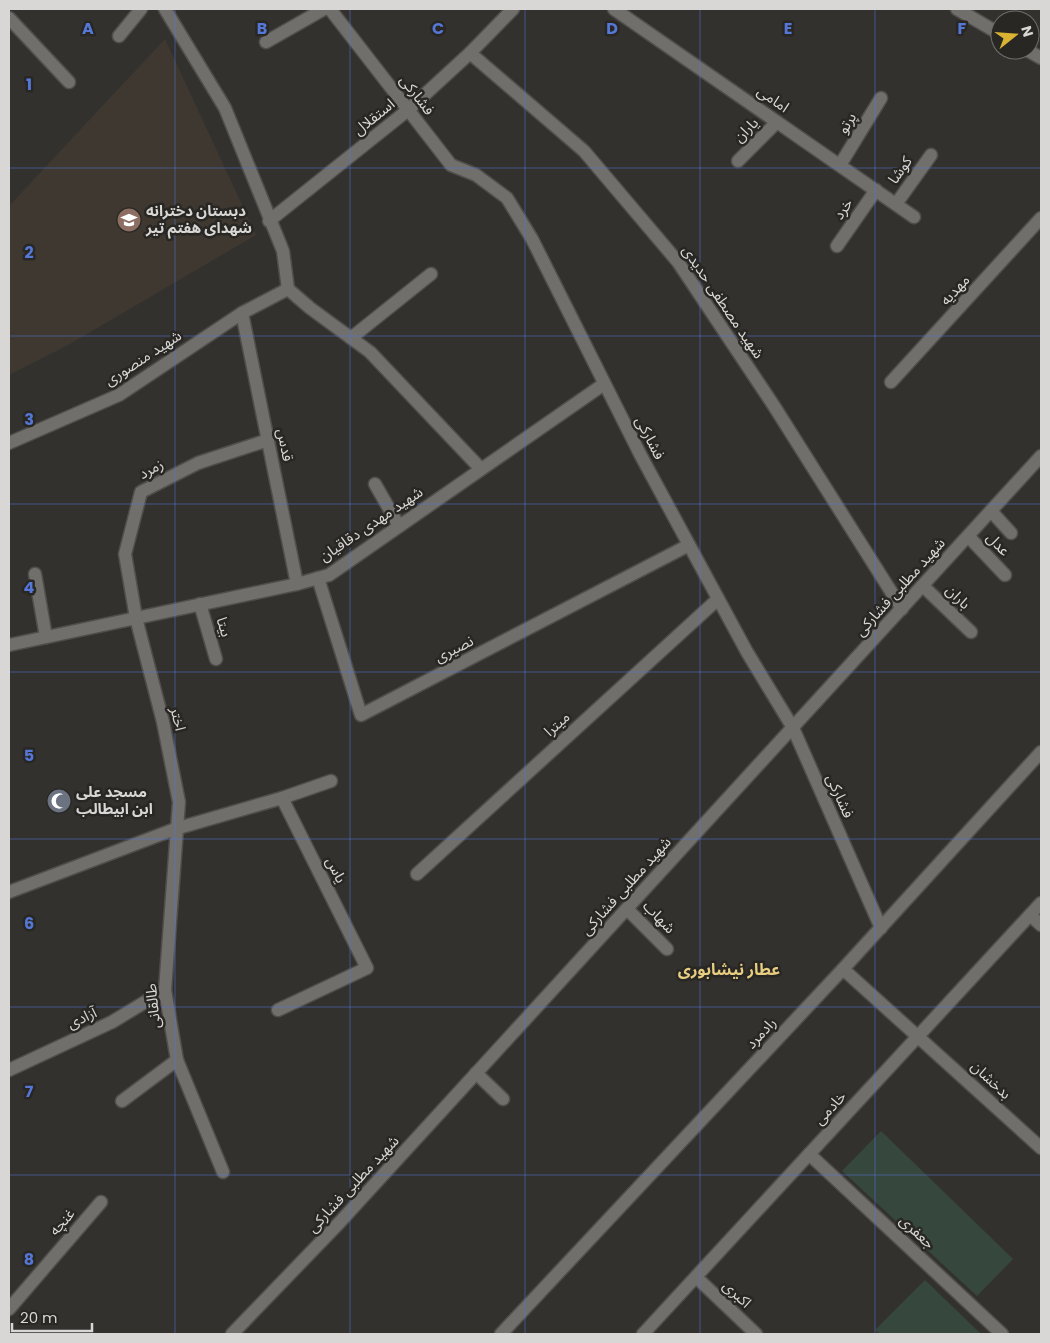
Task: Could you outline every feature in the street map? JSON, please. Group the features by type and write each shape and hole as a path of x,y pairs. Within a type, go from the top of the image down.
{"street":[{"path":"119,36 141,9"},
{"path":"165,9 225,108 269,221 283,251 288,289 310,308 370,352 481,469"},
{"path":"266,42 324,9"},
{"name":"فشارکی","path":"330,9 452,165 476,175 507,198 532,239 604,384 689,545 793,728 881,928"},
{"name":"استقلال","path":"269,221 408,110 470,53 513,9"},
{"name":"امامی","path":"614,9 914,217"},
{"path":"957,9 990,28"},
{"path":"9,18 69,82"},
{"name":"شهید مصطفی حدیدی","path":"470,53 584,151 678,262 774,406 902,608"},
{"name":"پرتو","path":"840,165 881,98"},
{"name":"یاران","path":"738,160 777,122"},
{"name":"کوشا","path":"896,204 931,155"},
{"name":"خرد","path":"837,246 876,190"},
{"name":"مهدیه","path":"891,382 1041,218"},
{"path":"351,338 431,274"},
{"name":"شهید منصوری","path":"9,443 119,395 242,313 288,289"},
{"name":"قدس","path":"242,313 296,584"},
{"name":"شهید مهدی دقاقیان","path":"9,645 296,584 329,575 604,384"},
{"name":"زمرد","path":"136,618 125,554 141,492 198,463 268,440"},
{"name":"شهید مطلبی فشارکی","path":"232,1334 340,1222 1041,456"},
{"path":"376,484 399,526"},
{"path":"991,511 1011,532"},
{"name":"عدل","path":"968,536 1005,575"},
{"name":"نصیری","path":"318,578 362,716 689,545"},
{"path":"35,574 46,637"},
{"name":"باران","path":"923,586 971,632"},
{"name":"میترا","path":"417,874 718,599"},
{"name":"بیتا","path":"200,604 216,659"},
{"name":"اختر","path":"136,618 163,722 179,802 176,829"},
{"name":"رادمرد","path":"501,1334 844,969 1041,752"},
{"path":"9,892 176,829 282,798 331,781"},
{"name":"یاس","path":"278,1010 367,968 282,798"},
{"name":"طالقانی","path":"176,829 165,990 177,1060 223,1172"},
{"name":"خادمی","path":"643,1334 1041,903"},
{"name":"شهاب","path":"627,909 666,949"},
{"path":"1030,915 1041,925"},
{"name":"بدخشان","path":"844,969 1041,1148"},
{"name":"آزادی","path":"9,1070 112,1022 165,990"},
{"path":"122,1101 177,1060"},
{"path":"476,1073 503,1099"},
{"name":"جعفری","path":"810,1154 1002,1334"},
{"name":"غنچه","path":"9,1309 101,1202"},
{"name":"اکبری","path":"696,1277 756,1334"}],"shaded area":[{"name":"دبستان دخترانه شهدای هفتم تیر","path":"165,39 256,235 70,344 9,375 9,206"}],"green space":[{"path":"881,1131 1013,1259 977,1296 842,1171"},
{"path":"925,1280 981,1334 880,1334 875,1330"}],"place":[{"name":"دبستان دخترانه شهدای هفتم تیر","path":"129,220"},
{"name":"مسجد علی ابن ابیطالب","path":"59,801"}],"district":[{"name":"عطار نیشابوری","path":"729,969"}]}
